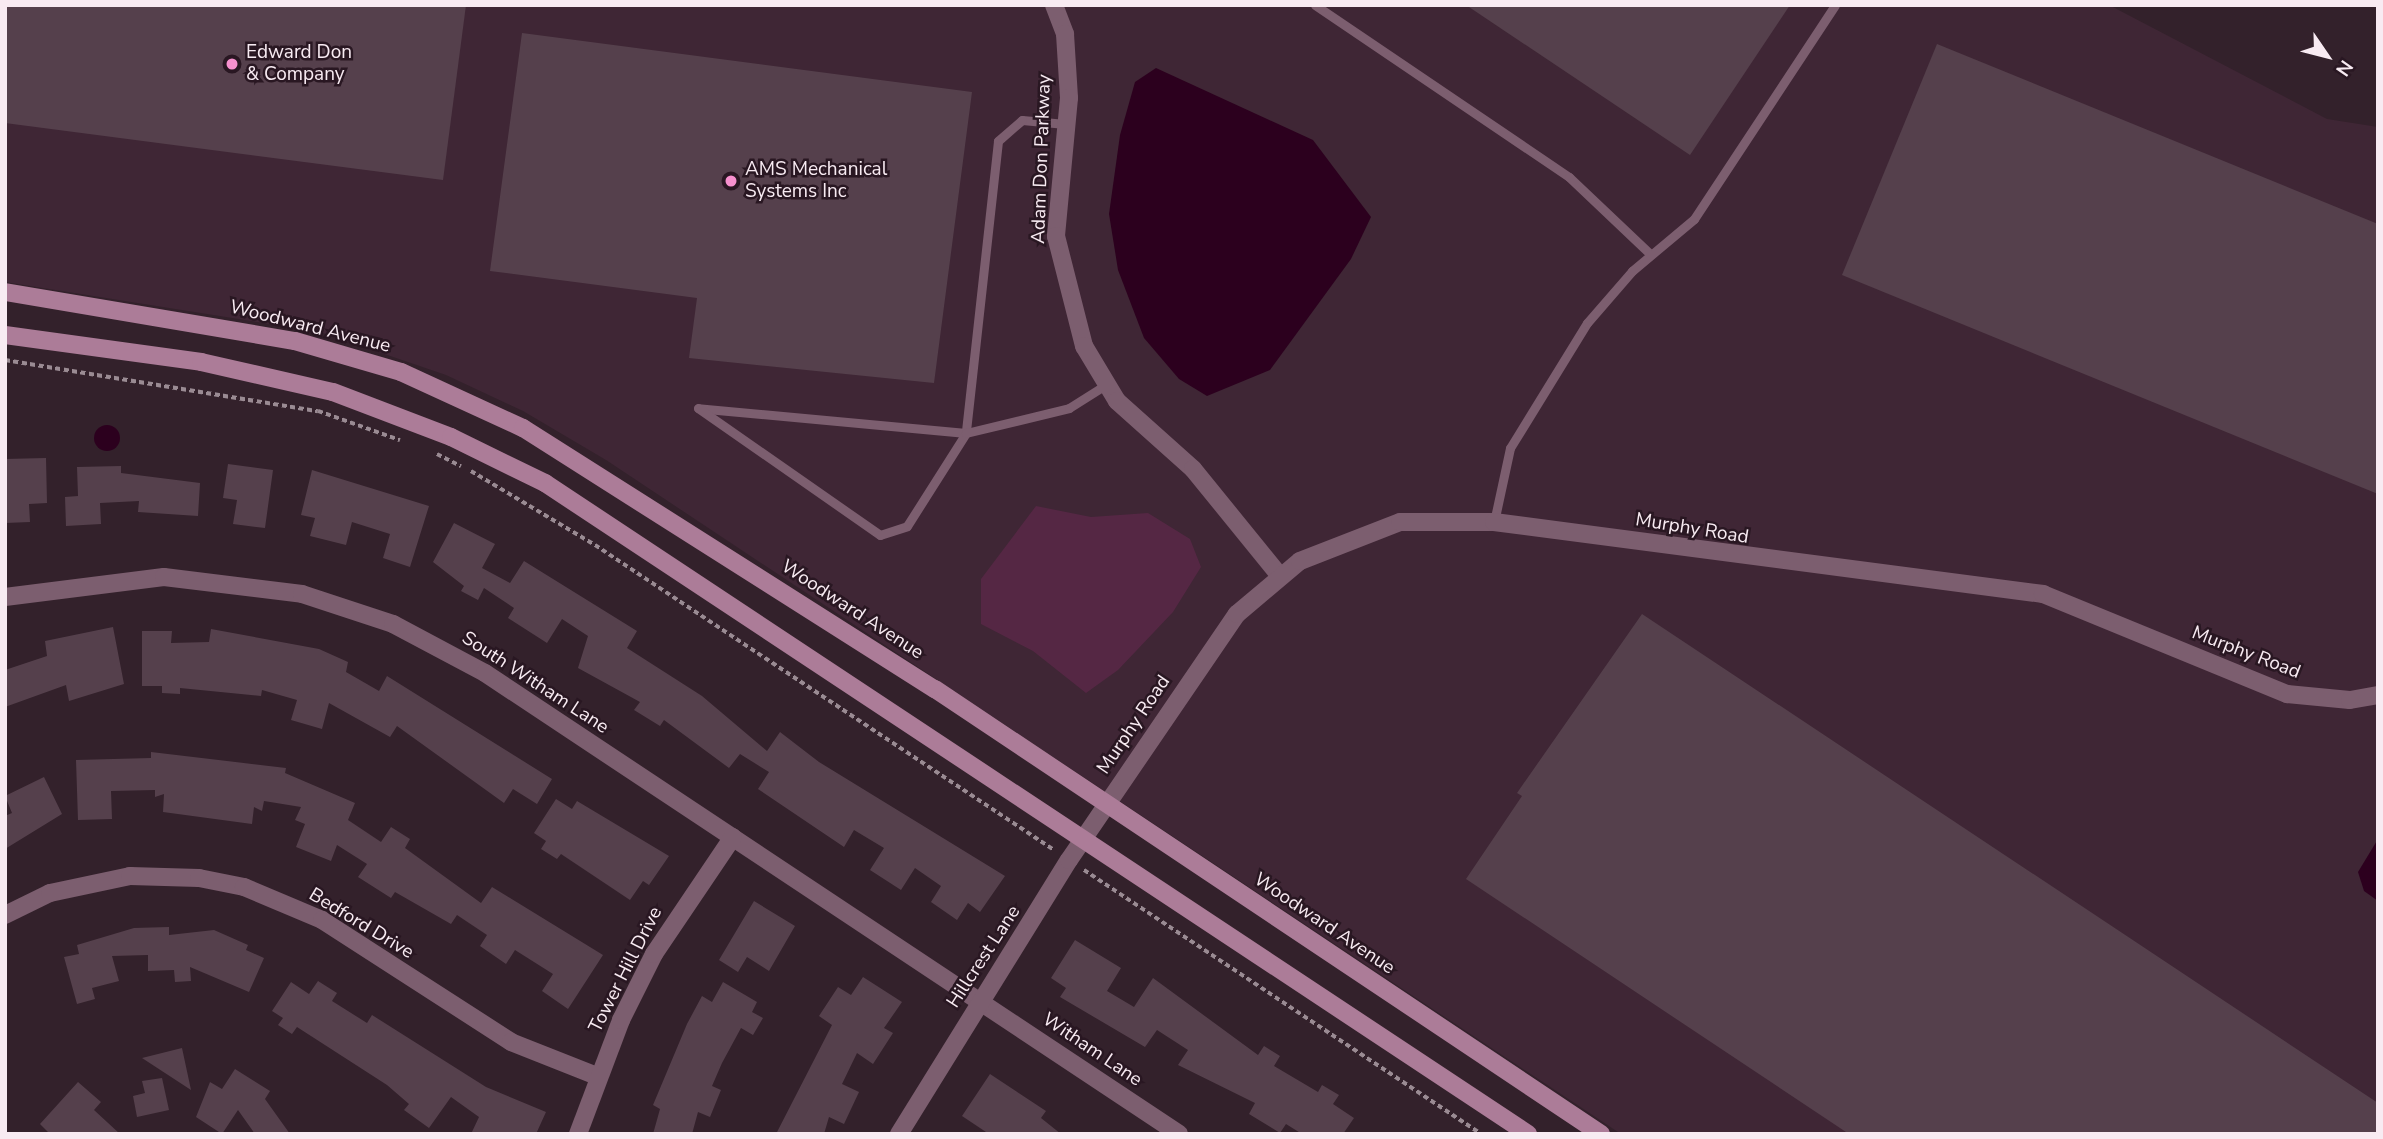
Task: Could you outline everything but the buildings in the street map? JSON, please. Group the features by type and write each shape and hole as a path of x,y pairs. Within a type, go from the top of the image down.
{"street":[{"name":"Adam Don Parkway","path":"1054,5 1065,34 1065,124 1056,236 1084,346 1107,384 1193,469 1280,576"},
{"name":"Woodward Avenue","path":"5,292 295,341 379,365 475,405 693,531 1601,1134"},
{"path":"5,335 282,378 375,405 451,437 622,531 1528,1134"},
{"name":"Murphy Road","path":"1106,804 1216,640 1280,576 1399,522 1493,522 2043,594 2287,694 2350,700 2378,695"},
{"name":"South Witham Lane","path":"5,597 164,577 302,594 393,624 485,673 981,1000"},
{"name":"Hillcrest Lane","path":"899,1134 1106,804"},
{"name":"Tower Hill Drive","path":"578,1134 597,1076 668,929 733,837"},
{"name":"Bedford Drive","path":"5,915 50,893 130,876 199,878 244,887 322,920 511,1042 597,1076"},
{"name":"Witham Lane","path":"981,1000 1179,1134"}],"lane":[{"path":"1315,5 1569,177 1650,254"},
{"path":"1493,522 1510,448 1525,418 1587,323 1650,254 1694,219 1835,5"},
{"path":"1065,124 1022,120 998,141 966,433 907,526 880,535 698,408 966,433 1069,408 1107,384"}],"path":[{"path":"5,360 318,411 406,443"},
{"path":"432,452 595,545 1049,847"},
{"path":"1091,875 1482,1134"}],"shaded area":[{"path":"5,5 2109,5 2327,119 2378,127 2378,1134 1621,1134 606,460 523,411 446,375 320,332 5,282"},
{"path":"1156,68 1313,140 1371,217 1351,259 1270,370 1207,396 1179,379 1144,338 1118,270 1109,214 1120,135 1135,82"},
{"path":"107,425 116,429 120,438 116,447 107,451 98,447 94,438 98,429"},
{"path":"1036,506 1091,517 1148,513 1190,539 1201,567 1173,612 1118,670 1086,693 1033,651 981,624 981,579"},
{"path":"2378,839 2378,901 2364,891 2358,872"}],"place":[{"name":"Edward Don & Company","path":"232,64"},
{"name":"AMS Mechanical Systems Inc","path":"731,181"}]}
